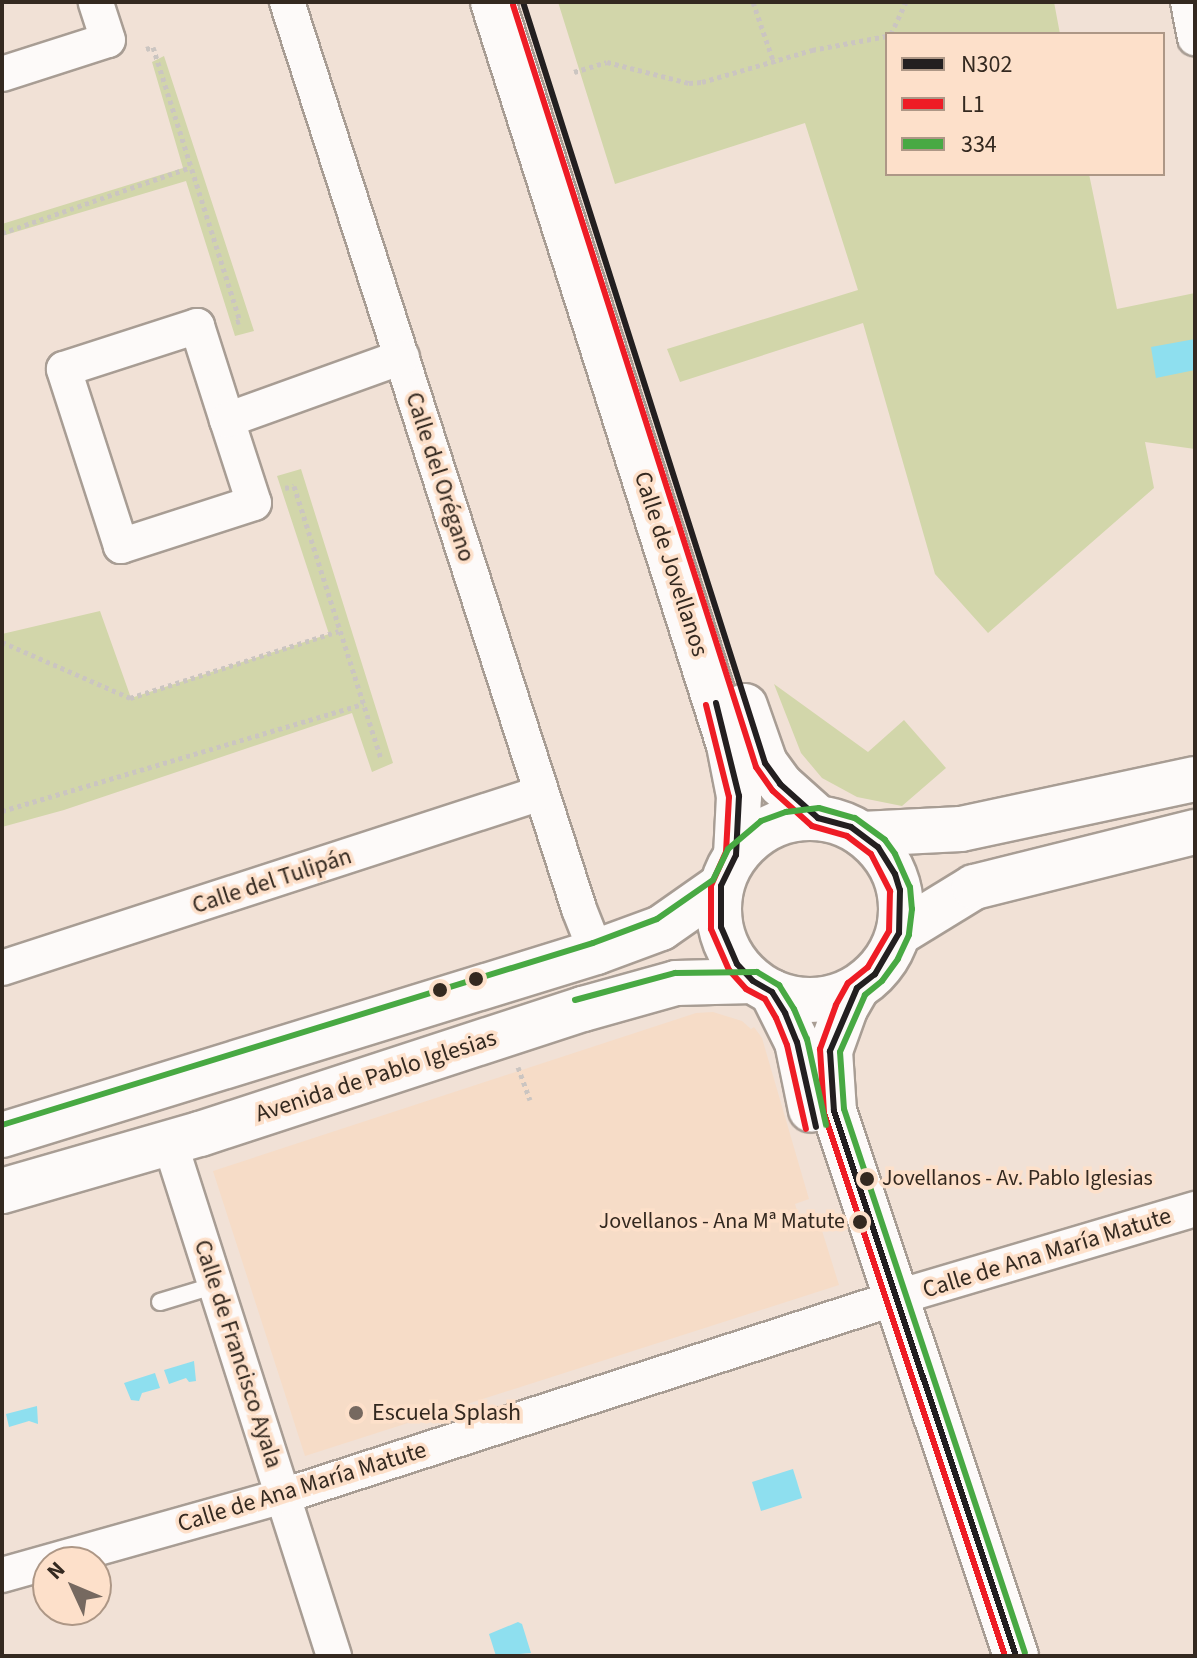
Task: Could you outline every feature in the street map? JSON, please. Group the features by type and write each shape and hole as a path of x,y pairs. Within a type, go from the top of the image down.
{"street":[{"path":"2,74 108,40 96,2"},
{"name":"Calle del Orégano","path":"287,2 541,793 596,952"},
{"name":"Calle de Jovellanos","path":"493,2 729,745 739,796 728,871"},
{"name":"Calle de Jovellanos","path":"523,2 754,736 765,763 780,784 818,818"},
{"path":"1188,2 1195,38"},
{"path":"197,326 227,420 254,503 121,546 64,369 197,326"},
{"path":"227,420 402,357"},
{"path":"862,834 961,829 1195,779"},
{"name":"Calle del Tulipán","path":"2,968 541,793"},
{"path":"2,1135 183,1082 596,952 661,928 728,871 767,829 789,821 818,818 862,834 878,847 895,874 902,909 899,933 889,955 875,974 840,996 808,1001 762,987"},
{"path":"899,933 974,887 1195,832"},
{"path":"728,871 719,913 726,944 762,987 797,1042 812,1116 886,1301 1016,1656"},
{"name":"Avenida de Pablo Iglesias","path":"2,1191 170,1143 663,986 715,979 762,987"},
{"path":"857,988 845,1009 830,1051 834,1111 987,1656"},
{"name":"Calle de Francisco Ayala","path":"170,1143 334,1656"},
{"name":"Calle de Ana María Matute","path":"2,1575 283,1496 886,1301 1195,1209"}],"lane":[{"path":"160,1302 216,1285"}],"path":[{"path":"753,2 774,63"},
{"path":"891,32 906,2"},
{"path":"574,72 607,62 689,83 774,63 812,50 885,36"},
{"path":"146,49 153,47 240,321 234,323"},
{"path":"2,233 191,167"},
{"path":"285,488 294,486 381,759"},
{"path":"2,642 130,698 339,631"},
{"path":"2,811 363,704"},
{"path":"516,1060 530,1100"}],"shaded area":[{"path":"713,1012 742,1021 751,1029 754,1027 762,1038 809,1199 795,1204 802,1226 819,1221 839,1285 305,1456 213,1171 696,1013"}],"green space":[{"path":"558,2 1054,2 1060,32 885,32 885,176 1089,176 1117,309 1195,293 1195,449 1145,442 1154,488 988,633 935,574 863,323 680,382 667,349 858,290 805,123 615,184"},
{"path":"164,56 254,331 235,336 186,181 2,236 2,224 183,168 152,62"},
{"path":"301,469 393,763 372,772 352,713 64,810 2,827 2,634 100,611 131,698 329,634 277,476"},
{"path":"774,684 868,752 904,720 946,768 902,806 857,797 822,778 801,753"}],"water":[{"path":"1195,339 1195,370 1156,378 1151,347"},
{"path":"194,1361 196,1381 189,1382 186,1378 169,1384 164,1370"},
{"path":"155,1373 160,1388 142,1393 139,1401 131,1400 124,1383"},
{"path":"37,1406 38,1424 29,1421 9,1427 6,1414"},
{"path":"793,1469 802,1498 761,1511 752,1482"},
{"path":"518,1622 522,1624 531,1653 496,1656 489,1634"}],"transit line":[{"name":"N302","path":"523,2 765,763 780,784 818,818 851,827 878,847 895,874 900,890 899,933 875,974 857,988 830,1051 834,1111 1016,1656"},
{"name":"L1","path":"513,5 756,767 773,791 812,826 847,836 871,854 890,891 889,931 868,967 848,983 836,1005 820,1049 824,1113 1005,1656"},
{"name":"N302","path":"716,703 739,796 736,855 721,886 721,927 737,964 753,981 772,992 785,1013 797,1042 816,1127"},
{"name":"L1","path":"706,705 729,797 726,852 711,885 711,929 729,970 746,989 765,999 776,1018 787,1045 806,1129"},
{"name":"334","path":"2,1125 593,943 657,919 713,880 728,849 761,821 786,812 819,808 855,818 885,840 895,854 910,887 912,909 909,935 898,959 882,981 865,995 840,1052 844,1109 1025,1653"},
{"name":"334","path":"575,1000 675,973 757,972 779,985 794,1009 807,1039 826,1125"}],"place":[{"name":"Jovellanos - Av. Pablo Iglesias","path":"867,1179"},
{"name":"Jovellanos - Ana Mª Matute","path":"860,1222"},
{"name":"Escuela Splash","path":"356,1413"}]}
